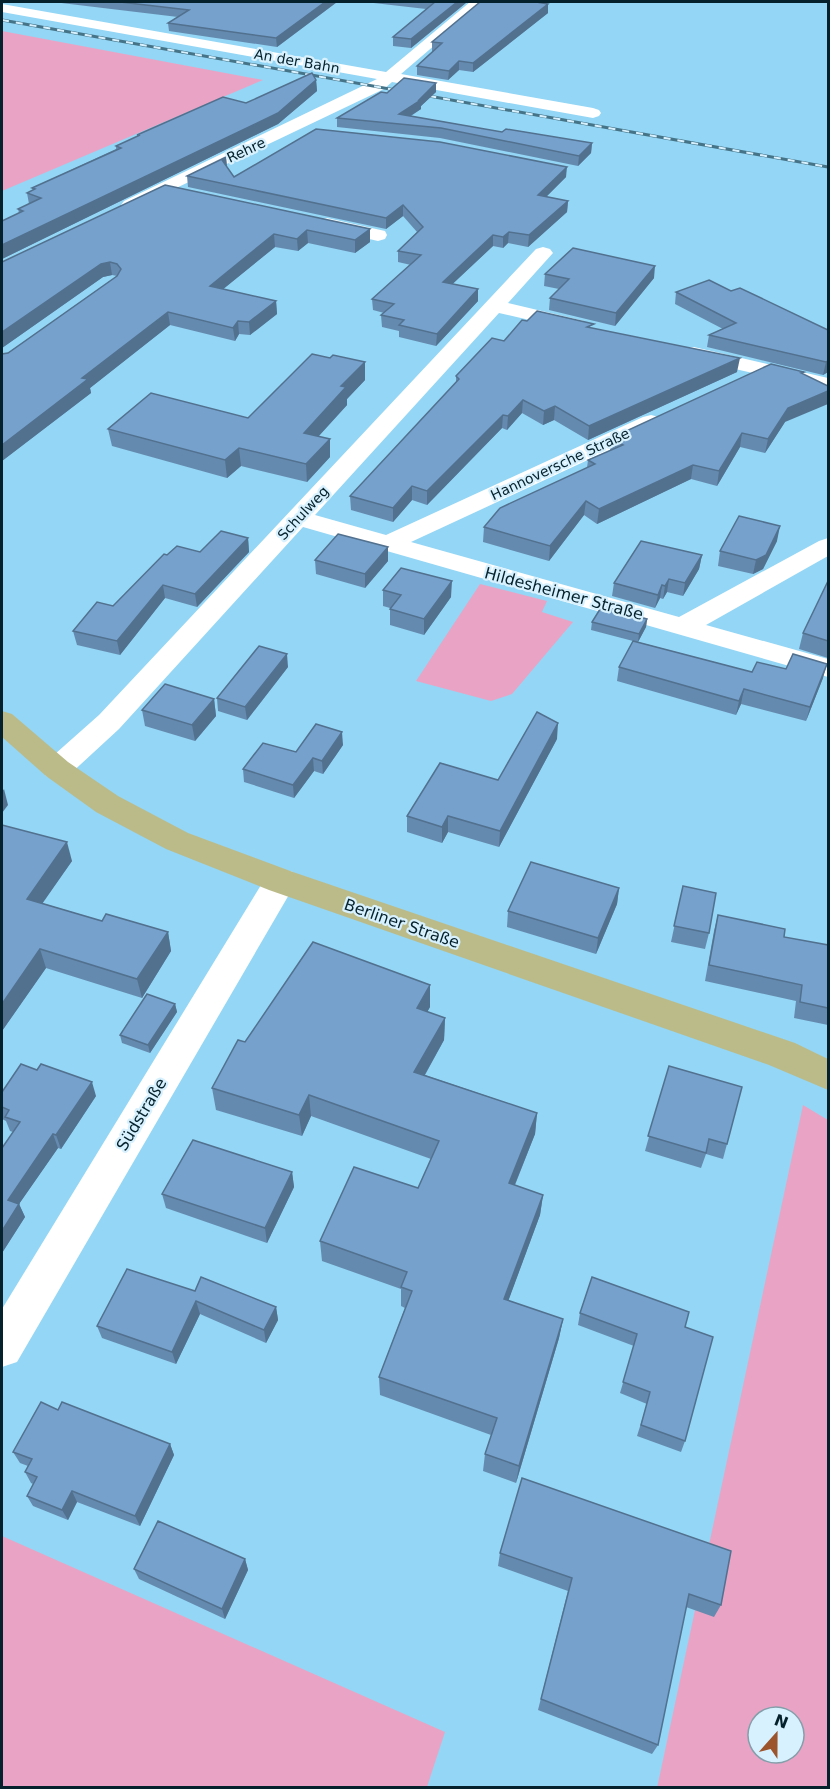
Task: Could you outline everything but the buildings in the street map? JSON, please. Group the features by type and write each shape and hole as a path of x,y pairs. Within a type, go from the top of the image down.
{"main road":[{"name":"Berliner Straße","path":"2,721 57,769 107,804 177,842 281,881 782,1054 828,1075"}],"street":[{"path":"2,8 13,2"},
{"path":"455,2 476,3"},
{"name":"Rehre","path":"110,215 378,86 391,78 476,3"},
{"name":"An der Bahn","path":"2,8 593,113"},
{"path":"290,129 325,133"},
{"path":"164,189 197,196"},
{"path":"310,221 378,235"},
{"name":"Schulweg","path":"57,769 109,722 543,253"},
{"path":"494,306 596,330"},
{"path":"675,348 828,384"},
{"path":"734,384 766,369"},
{"name":"Hannoversche Straße","path":"386,544 669,414"},
{"name":"Hildesheimer Straße","path":"299,518 828,668"},
{"path":"683,626 828,546"},
{"name":"Südstraße","path":"2,1347 281,881"}],"shaded area":[{"path":"2,31 263,80 2,191"},
{"path":"480,584 547,601 542,612 573,622 512,694 491,701 416,681"},
{"path":"803,1105 828,1120 828,1787 657,1788"},
{"path":"2,1536 445,1732 427,1787 2,1787"}],"railway":[{"path":"2,20 828,167"}]}
